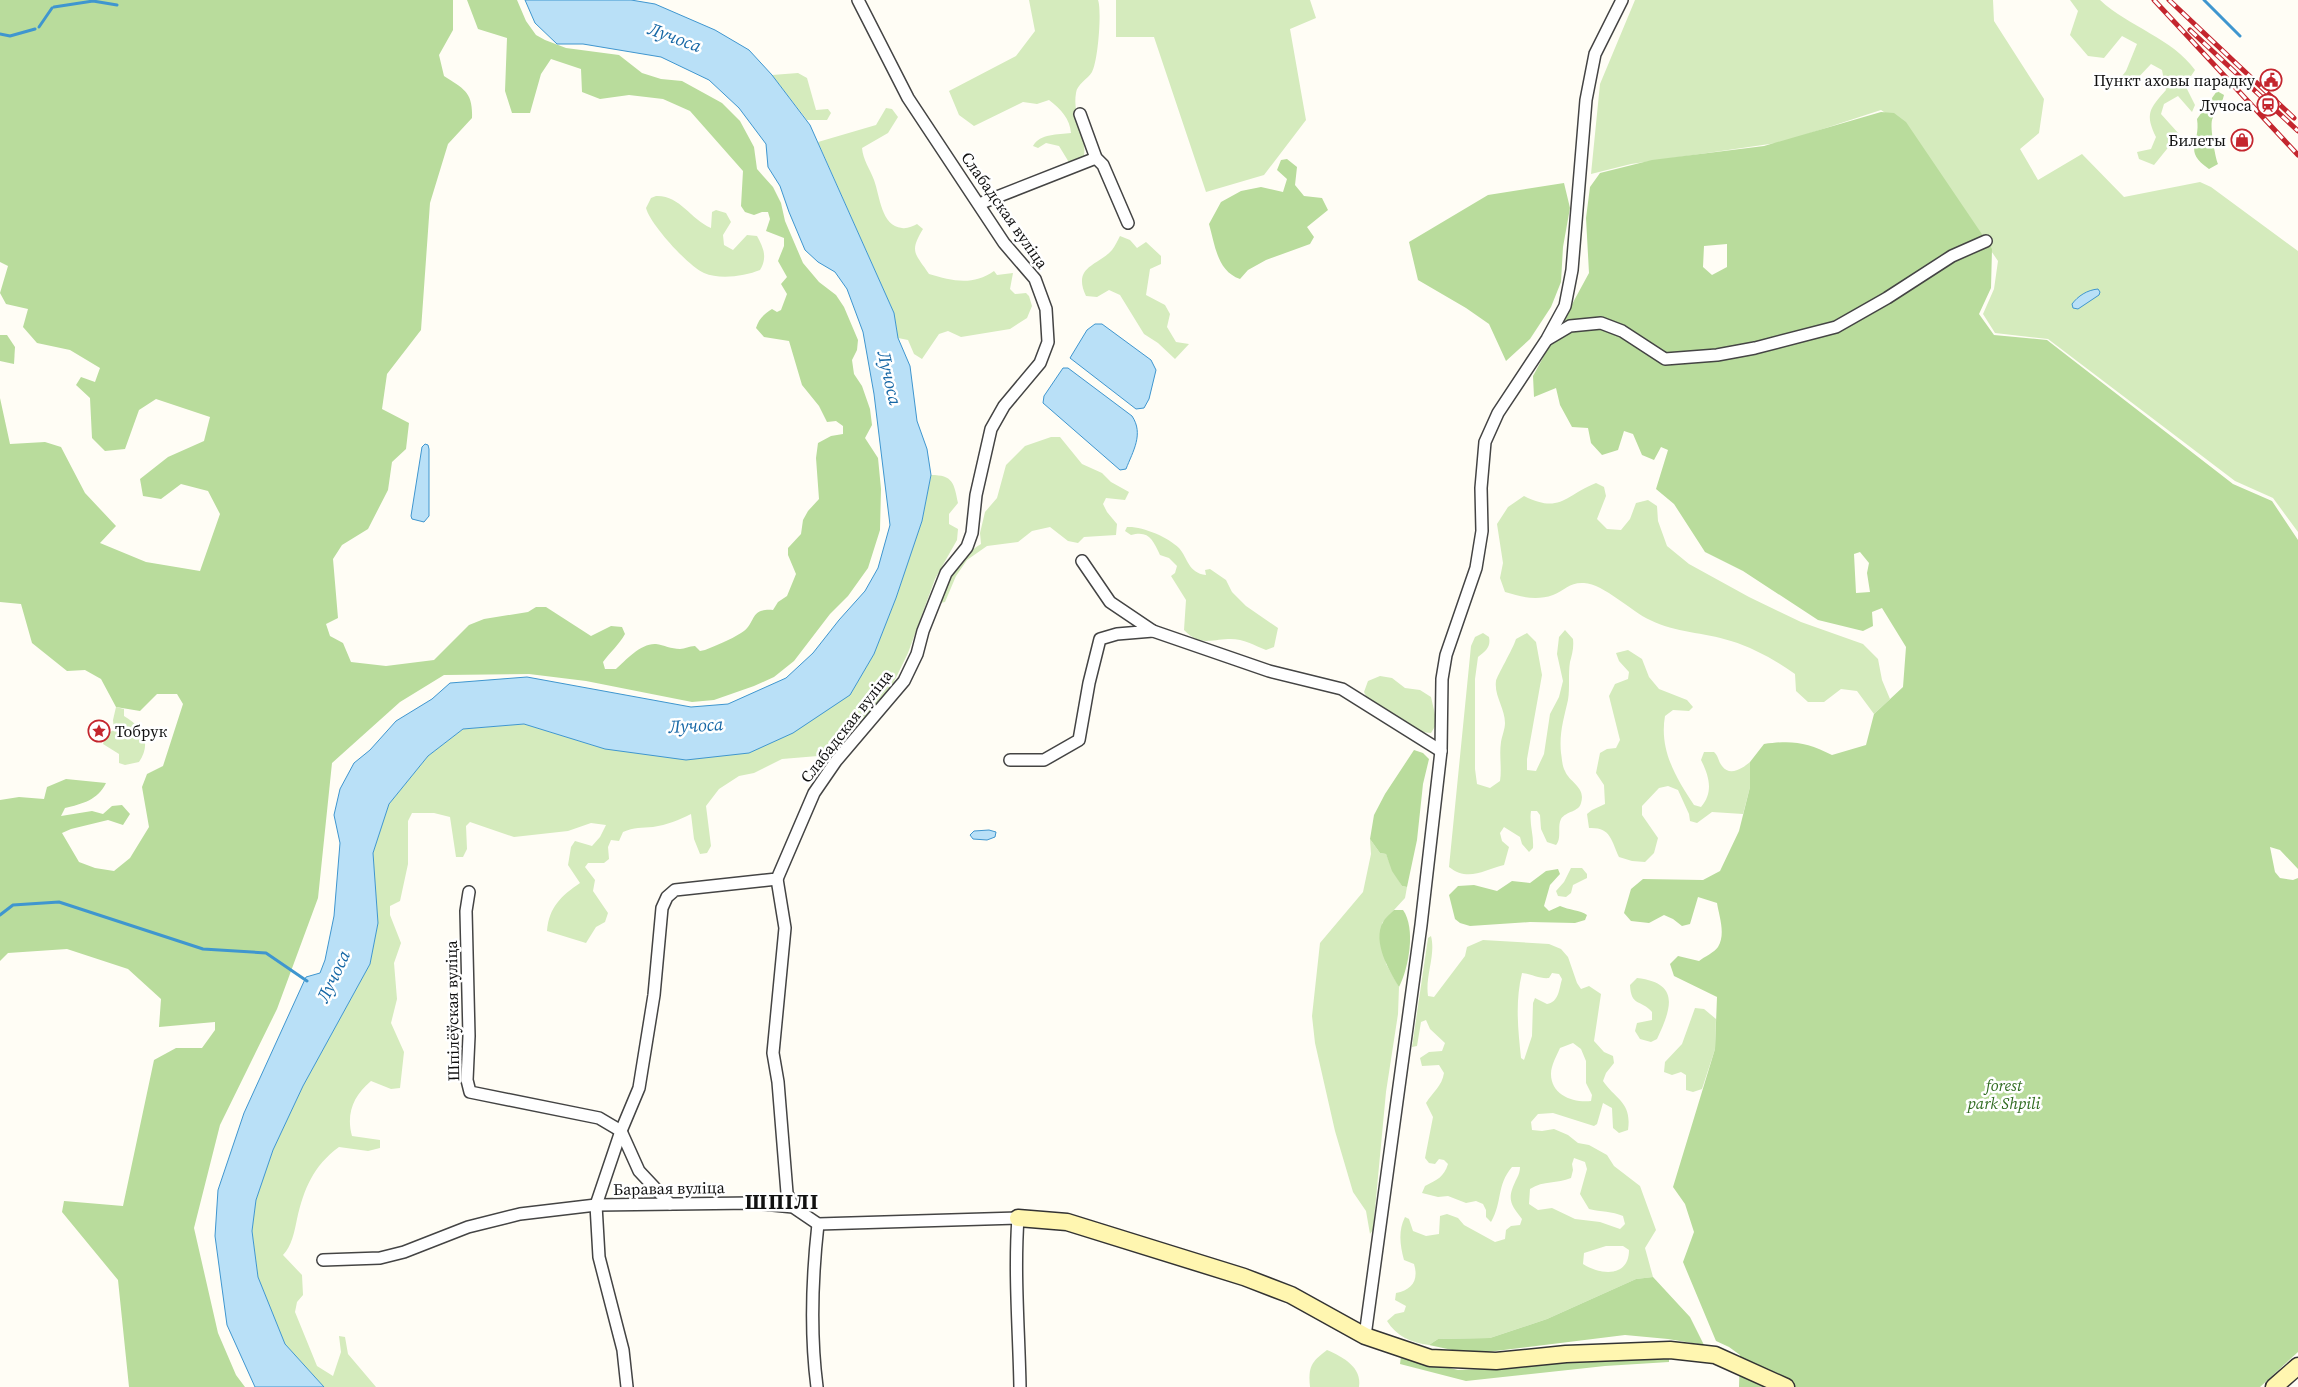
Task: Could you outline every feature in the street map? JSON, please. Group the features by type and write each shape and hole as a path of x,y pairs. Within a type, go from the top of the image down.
{"street":[{"name":"Слабадская вуліца","path":"777,878 814,793 836,761 904,681 917,654 922,631 946,573 967,547 972,533 976,495 991,429 1004,406 1040,363 1048,342 1046,309 1035,279 1004,242 908,98 858,0"},
{"path":"1365,1336 1421,925 1441,751 1442,679 1446,655 1476,568 1482,531 1481,488 1485,442 1498,413 1547,339 1565,306 1572,270 1586,100 1595,54 1622,0"},
{"path":"1080,114 1096,158 1103,165 1128,223"},
{"path":"979,204 1096,158"},
{"path":"1547,339 1570,326 1601,324 1622,331 1664,359 1717,355 1755,348 1836,327 1887,298 1952,256 1986,240"},
{"path":"1082,561 1110,602 1153,631 1269,671 1342,689 1387,715 1441,751"},
{"path":"1010,760 1044,760 1079,740 1089,682 1100,639 1117,634 1153,631"},
{"path":"626,1387 623,1350 599,1256 596,1205 621,1131 639,1088 654,995 662,908 667,897 675,890 777,878 785,928 773,1053 778,1082 787,1193 793,1207"},
{"name":"Шпілёўская вуліца","path":"468,892 466,911 470,1036 467,1080 470,1092 599,1118 621,1131"},
{"path":"621,1131 639,1171 670,1204"},
{"name":"Баравая вуліца","path":"323,1260 380,1258 404,1252 468,1227 520,1214 596,1205 753,1203 793,1207 818,1224"},
{"path":"1018,1218 1015,1260 1020,1387"},
{"path":"816,1387 813,1358 814,1273 818,1224 1018,1218 1066,1222 1244,1277 1291,1295 1365,1336 1430,1358 1496,1361 1566,1354 1670,1350 1715,1355 1786,1387"},
{"path":"2274,1387 2298,1366"}],"green space":[{"path":"0,0 453,0 453,30 439,55 444,76 462,88 469,97 472,118 448,144 430,203 421,330 387,374 382,409 409,423 406,449 392,462 388,490 368,529 342,545 333,559 338,618 326,624 330,636 343,643 351,662 386,666 434,660 469,625 484,619 528,612 536,607 546,607 591,636 611,626 622,627 625,634 603,662 605,669 616,669 639,649 650,644 680,649 695,646 700,651 737,636 746,629 756,614 760,611 773,610 778,602 787,596 796,574 788,555 788,548 801,534 803,520 819,499 816,458 818,443 831,436 843,434 843,426 836,421 827,422 819,406 802,385 789,341 764,337 756,328 760,320 769,311 772,309 777,312 781,310 787,294 781,284 787,277 778,261 784,246 784,238 766,231 770,219 768,212 754,215 745,212 741,206 743,171 690,111 663,99 629,95 600,99 582,92 581,69 551,59 541,74 530,113 512,113 505,91 507,38 478,29 467,0 517,0 526,21 536,35 545,40 566,48 619,55 642,73 661,79 682,81 722,103 740,121 754,147 757,169 773,187 781,203 785,221 803,263 819,282 836,295 844,307 858,340 857,350 852,360 854,374 862,386 870,409 872,425 865,438 878,458 881,489 880,530 868,568 848,596 830,614 794,661 774,677 754,686 714,700 692,702 586,681 529,674 444,675 400,702 332,763 318,898 277,1009 220,1125 194,1228 218,1333 236,1375 245,1387 129,1387 118,1280 62,1212 64,1201 123,1206 154,1060 176,1048 202,1048 215,1030 215,1022 159,1027 161,999 128,969 67,949 8,953 0,961 0,800 19,797 44,799 47,787 66,779 106,783 99,794 83,803 65,808 61,816 92,811 103,814 112,806 122,805 130,814 123,825 108,820 62,833 79,862 95,868 114,871 130,858 149,827 142,787 147,774 163,766 183,704 177,694 157,694 140,711 116,707 101,679 85,670 67,671 32,643 21,604 0,602 0,398 10,444 45,442 61,447 85,493 116,526 100,543 146,562 200,571 220,514 208,491 181,484 161,499 143,496 140,479 168,457 204,441 210,417 156,399 139,410 125,449 105,451 92,438 90,398 76,385 81,377 95,382 100,368 70,350 37,343 23,327 28,309 6,304 0,293 8,266 0,262"},
{"path":"1029,0 1098,0 1098,47 1094,66 1090,75 1078,87 1075,102 1084,156 1070,164 1059,146 1046,143 1038,148 1033,146 1045,137 1071,133 1069,123 1064,115 1049,100 1037,104 1023,102 974,126 959,115 949,91 1016,56 1035,31"},
{"path":"1116,0 1310,0 1316,18 1290,29 1306,120 1264,175 1206,192 1154,37 1116,37"},
{"path":"1635,0 1993,0 1994,21 2044,99 2039,133 2020,149 2038,180 2082,154 2124,197 2200,182 2211,187 2298,251 2298,532 2273,498 2235,481 2048,339 1995,333 1983,314 1994,289 1998,261 1907,128 1881,110 1783,142 1631,164 1591,174 1600,84"},
{"path":"2070,0 2100,0 2124,18 2175,49 2195,70 2185,85 2195,105 2192,112 2178,96 2164,104 2161,114 2179,134 2154,165 2139,159 2137,152 2151,149 2156,137 2151,123 2150,112 2166,90 2162,70 2151,64 2132,84 2116,84 2126,71 2137,44 2122,36 2104,58 2088,56 2070,35 2078,11"},
{"path":"798,73 807,78 816,110 828,109 831,113 827,120 807,120 772,75"},
{"path":"2217,91 2224,95 2212,120 2213,142 2218,164 2209,169 2196,157 2194,146 2198,128 2197,119"},
{"path":"886,108 892,109 898,117 888,133 862,148 885,216 895,226 904,228 917,224 923,229 915,248 917,257 929,274 962,281 978,279 994,271 997,275 1013,273 1010,289 1015,294 1026,293 1032,306 1027,318 1010,329 961,337 948,331 939,334 922,359 914,354 908,340 898,338 894,313 818,142 876,125"},
{"name":"forest park Shpili","path":"1881,112 1894,113 1906,122 1992,249 1991,288 1979,314 1994,335 2047,340 2233,484 2272,501 2298,540 2298,869 2280,850 2270,847 2275,872 2280,878 2293,880 2298,878 2298,1352 2260,1387 1739,1387 1740,1355 1716,1341 1683,1262 1694,1232 1685,1204 1673,1187 1715,1049 1717,997 1674,976 1670,964 1678,956 1699,961 1714,951 1718,947 1722,936 1721,925 1717,903 1698,897 1690,924 1682,926 1664,915 1649,923 1631,921 1624,913 1631,889 1643,879 1703,880 1720,871 1739,831 1750,787 1750,762 1764,744 1799,743 1815,747 1832,755 1866,745 1874,714 1903,687 1906,647 1882,608 1872,612 1873,626 1863,631 1818,620 1743,571 1705,552 1674,504 1656,489 1668,450 1661,447 1654,460 1642,455 1633,434 1624,431 1618,450 1602,455 1591,443 1588,428 1572,427 1560,405 1556,388 1534,397 1533,376 1589,273 1586,218 1590,187 1600,173 1652,160 1764,146","holes":["1727,244 1727,267 1712,275 1703,267 1704,246","1860,552 1869,563 1867,573 1870,592 1856,593 1854,554"]},
{"path":"1287,159 1297,167 1295,185 1304,196 1322,198 1328,210 1307,227 1314,237 1310,244 1266,260 1248,270 1240,279 1226,270 1222,264 1215,249 1209,224 1221,202 1241,191 1261,187 1283,192 1287,179 1277,170 1281,160"},
{"path":"1564,183 1570,208 1563,247 1561,282 1551,307 1530,339 1506,361 1489,324 1418,280 1409,242 1488,195"},
{"path":"656,196 672,199 711,228 712,212 716,210 726,213 731,222 723,235 724,245 733,250 747,235 757,236 763,248 764,256 760,270 725,277 710,275 697,269 670,244 654,224 646,208 651,198"},
{"path":"1120,236 1130,240 1137,248 1146,242 1161,256 1161,264 1150,269 1146,295 1165,305 1170,314 1167,327 1176,342 1189,344 1175,359 1158,343 1144,334 1120,295 1109,290 1097,297 1086,296 1082,278 1084,272 1112,250"},
{"path":"0,335 7,335 15,347 14,364 0,361"},
{"path":"1051,437 1060,437 1082,464 1102,473 1111,482 1129,492 1125,500 1106,498 1103,504 1117,524 1116,535 1084,537 1078,543 1068,541 1050,527 1032,531 1018,542 987,546 967,560 956,576 945,602 940,603 960,562 981,544 980,533 985,512 997,498 1006,465 1025,446"},
{"path":"931,475 944,477 954,485 958,503 949,514 949,524 958,529 957,540 935,579 908,653 889,692 830,755 782,759 754,773 739,776 719,789 706,806 711,846 707,853 700,854 694,839 691,814 663,825 627,830 623,832 619,841 611,840 608,847 609,859 604,863 588,863 585,867 595,880 593,891 608,913 605,922 596,927 586,943 547,931 548,923 557,903 580,883 568,865 571,847 575,841 592,846 600,837 606,825 591,823 568,831 514,837 470,822 466,826 467,849 463,857 456,857 450,817 434,813 412,813 408,821 408,864 400,901 390,906 390,915 401,943 394,963 397,999 391,1023 404,1052 400,1088 391,1089 371,1081 355,1099 350,1120 352,1136 380,1140 380,1148 368,1151 339,1147 322,1162 307,1188 289,1247 283,1255 302,1275 303,1295 297,1302 295,1312 317,1366 333,1376 341,1352 339,1336 345,1337 348,1354 376,1387 324,1387 285,1344 258,1277 252,1231 256,1200 273,1150 303,1086 370,964 378,923 373,853 389,804 428,756 463,729 524,724 605,749 850,695 874,654 896,598 922,521"},
{"path":"1596,483 1604,487 1606,496 1597,519 1607,529 1621,530 1630,519 1636,503 1648,500 1657,506 1658,521 1667,546 1689,564 1749,597 1801,622 1863,644 1878,659 1882,680 1890,699 1874,714 1857,691 1841,689 1824,702 1808,702 1796,691 1795,674 1764,655 1731,641 1660,624 1643,616 1609,593 1592,585 1584,583 1575,584 1553,595 1541,598 1523,597 1505,592 1500,578 1503,563 1497,524 1508,507 1524,496 1536,501 1554,503"},
{"path":"1127,527 1140,528 1162,536 1179,548 1195,571 1206,575 1205,570 1210,569 1226,580 1232,592 1246,606 1278,628 1274,647 1266,650 1238,640 1204,641 1190,635 1184,630 1186,600 1171,576 1175,573 1177,566 1169,558 1160,555 1150,538 1142,534 1131,535 1125,531"},
{"path":"1565,630 1573,639 1573,651 1569,667 1568,700 1561,732 1561,753 1567,775 1581,793 1580,806 1561,819 1559,839 1556,845 1547,842 1541,829 1540,815 1537,811 1531,811 1533,848 1529,852 1522,844 1520,837 1504,827 1500,833 1502,841 1509,847 1504,865 1476,874 1463,874 1456,871 1449,867 1471,646 1475,637 1483,633 1489,637 1487,649 1478,657 1475,679 1475,769 1477,784 1490,788 1500,781 1500,747 1505,725 1505,718 1496,686 1499,674 1516,639 1527,633 1536,642 1542,675 1527,759 1527,770 1536,771 1544,754 1550,714 1559,697 1563,681 1557,654 1559,637"},
{"path":"1628,650 1642,659 1649,677 1659,689 1687,700 1693,707 1689,711 1673,710 1665,716 1664,740 1675,774 1694,805 1701,807 1708,796 1708,778 1701,760 1704,752 1714,752 1722,766 1729,771 1740,769 1750,762 1750,787 1743,814 1712,812 1697,823 1690,821 1689,814 1678,790 1668,786 1659,788 1642,806 1642,815 1658,838 1654,853 1645,862 1619,857 1612,840 1606,832 1596,828 1589,828 1587,814 1605,804 1604,785 1596,773 1600,753 1607,749 1616,748 1620,740 1609,696 1615,684 1628,679 1629,672 1619,661 1616,653"},
{"path":"1380,676 1392,678 1405,688 1420,690 1431,697 1437,723 1431,733 1421,732 1368,700 1364,692 1368,681"},
{"path":"116,707 124,709 124,716 141,730 144,736 145,748 139,762 125,765 119,763 119,754 103,744 106,734 114,730 113,720"},
{"path":"1414,750 1423,753 1429,759 1423,784 1417,840 1407,887 1402,886 1392,871 1386,854 1380,853 1370,839 1374,815 1385,794"},
{"path":"1370,839 1380,853 1386,854 1402,886 1407,887 1405,898 1382,923 1386,964 1399,987 1398,1014 1386,1092 1373,1230 1370,1234 1366,1211 1353,1192 1335,1131 1315,1043 1312,1016 1320,943 1363,892 1371,854"},
{"path":"1571,868 1582,868 1587,874 1587,878 1573,885 1571,893 1566,897 1558,896 1556,891 1564,882"},
{"path":"1558,869 1560,874 1550,885 1544,906 1549,911 1560,906 1581,912 1587,915 1585,920 1575,923 1530,922 1470,926 1460,923 1455,919 1449,895 1458,886 1474,885 1497,891 1512,881 1530,883 1546,871"},
{"path":"1394,910 1403,910 1407,918 1410,937 1406,969 1399,987 1383,956 1379,938 1383,922"},
{"path":"1431,936 1432,951 1427,988 1428,996 1434,997 1465,956 1467,947 1483,940 1549,944 1561,949 1568,957 1581,989 1589,986 1601,994 1594,1041 1604,1052 1613,1056 1614,1063 1606,1073 1603,1081 1625,1107 1628,1113 1628,1130 1619,1133 1613,1128 1612,1108 1603,1103 1597,1124 1594,1126 1553,1113 1538,1114 1531,1122 1532,1130 1554,1129 1568,1135 1578,1143 1589,1145 1607,1155 1614,1166 1640,1186 1656,1230 1645,1248 1653,1277 1636,1279 1547,1319 1490,1338 1438,1339 1429,1345 1405,1338 1395,1331 1387,1321 1395,1314 1404,1312 1406,1306 1395,1300 1396,1293 1410,1287 1416,1275 1414,1264 1404,1260 1401,1249 1400,1238 1405,1217 1409,1219 1413,1231 1426,1236 1439,1234 1440,1216 1447,1214 1458,1218 1464,1225 1495,1242 1505,1239 1506,1230 1511,1226 1520,1225 1522,1219 1514,1209 1511,1200 1520,1167 1512,1167 1507,1174 1501,1187 1495,1214 1491,1222 1486,1217 1486,1210 1483,1204 1476,1201 1466,1203 1448,1196 1438,1197 1422,1193 1425,1186 1442,1175 1448,1164 1444,1160 1439,1159 1435,1164 1429,1163 1425,1158 1433,1117 1426,1103 1439,1085 1444,1073 1439,1065 1422,1066 1420,1058 1429,1052 1442,1051 1445,1043 1430,1029 1426,1020 1421,1022 1417,1046 1412,1047 1428,938","holes":["1522,973 1546,978 1549,978 1552,973 1559,974 1562,979 1554,1001 1547,1004 1535,998 1533,1003 1532,1036 1524,1060 1521,1058 1518,1026","1573,1043 1581,1049 1586,1061 1586,1083 1592,1095 1591,1101 1570,1099 1555,1087 1551,1071 1560,1048","1574,1158 1585,1162 1587,1169 1580,1194 1589,1209 1623,1216 1625,1224 1620,1229 1600,1222 1575,1219 1552,1208 1538,1210 1529,1204 1530,1189 1540,1184 1571,1178","1606,1246 1623,1246 1629,1250 1628,1259 1624,1266 1612,1272 1597,1270 1583,1264 1584,1253"]},
{"path":"1637,978 1661,985 1669,999 1666,1018 1662,1028 1657,1039 1651,1042 1640,1039 1635,1031 1637,1023 1652,1020 1652,1012 1632,997 1630,985"},
{"path":"1695,1008 1704,1009 1716,1019 1715,1049 1702,1089 1693,1092 1686,1090 1686,1075 1681,1072 1672,1075 1664,1072 1665,1062 1682,1044"},
{"path":"1653,1277 1690,1317 1704,1345 1625,1335 1471,1354 1429,1345 1438,1339 1490,1338 1547,1319 1636,1279"},
{"path":"1327,1350 1345,1360 1354,1368 1358,1374 1359,1387 1310,1387 1310,1370 1312,1365"},
{"path":"1669,1355 1669,1362 1605,1366 1466,1381 1400,1364 1401,1356 1458,1370 1505,1368 1621,1356"}],"water":[{"path":"525,0 631,0 655,4 715,30 749,50 772,75 810,125 894,313 898,338 910,366 917,421 927,449 931,475 922,521 896,598 874,654 850,695 793,733 749,753 686,760 605,749 524,724 463,729 428,756 389,804 373,853 378,923 370,964 303,1086 273,1150 256,1200 252,1231 258,1277 285,1344 324,1387 255,1387 227,1325 215,1236 218,1190 244,1113 306,977 320,973 325,960 334,916 340,843 334,815 340,789 354,763 370,750 396,721 432,699 450,683 527,677 691,707 728,704 786,678 813,653 865,591 878,568 890,525 874,394 863,332 847,289 835,272 818,262 805,250 780,186 768,167 766,144 739,108 709,80 661,57 583,44 557,44 535,23"},
{"path":"2098,289 2099,295 2078,309 2073,308 2072,304 2080,296"},
{"path":"1095,324 1102,324 1151,360 1156,370 1149,399 1144,408 1136,409 1070,358 1087,330"},
{"path":"1063,368 1068,368 1132,416 1137,429 1137,436 1126,469 1120,470 1043,403 1044,396"},
{"path":"425,444 428,445 429,449 429,516 424,522 412,519 411,516 422,447"},
{"path":"989,830 996,832 995,837 987,840 973,839 970,835 974,831"}],"waterway":[{"path":"2204,0 2240,36"},
{"path":"54,7 93,1 117,5"},
{"path":"39,27 52,8"},
{"path":"0,34 10,36 35,29"},
{"path":"0,915 13,905 59,902 203,949 266,953 307,981"}],"railway":[{"path":"2154,0 2298,155"},
{"path":"2169,0 2294,118"},
{"path":"2190,30 2298,131"}],"place":[{"name":"Пункт аховы парадку","path":"2271,80"},
{"name":"Лучоса","path":"2268,105"},
{"name":"Билеты","path":"2242,140"},
{"name":"Тобрук","path":"99,731"}],"district":[{"name":"ШПІЛІ","path":"782,1201"}]}
